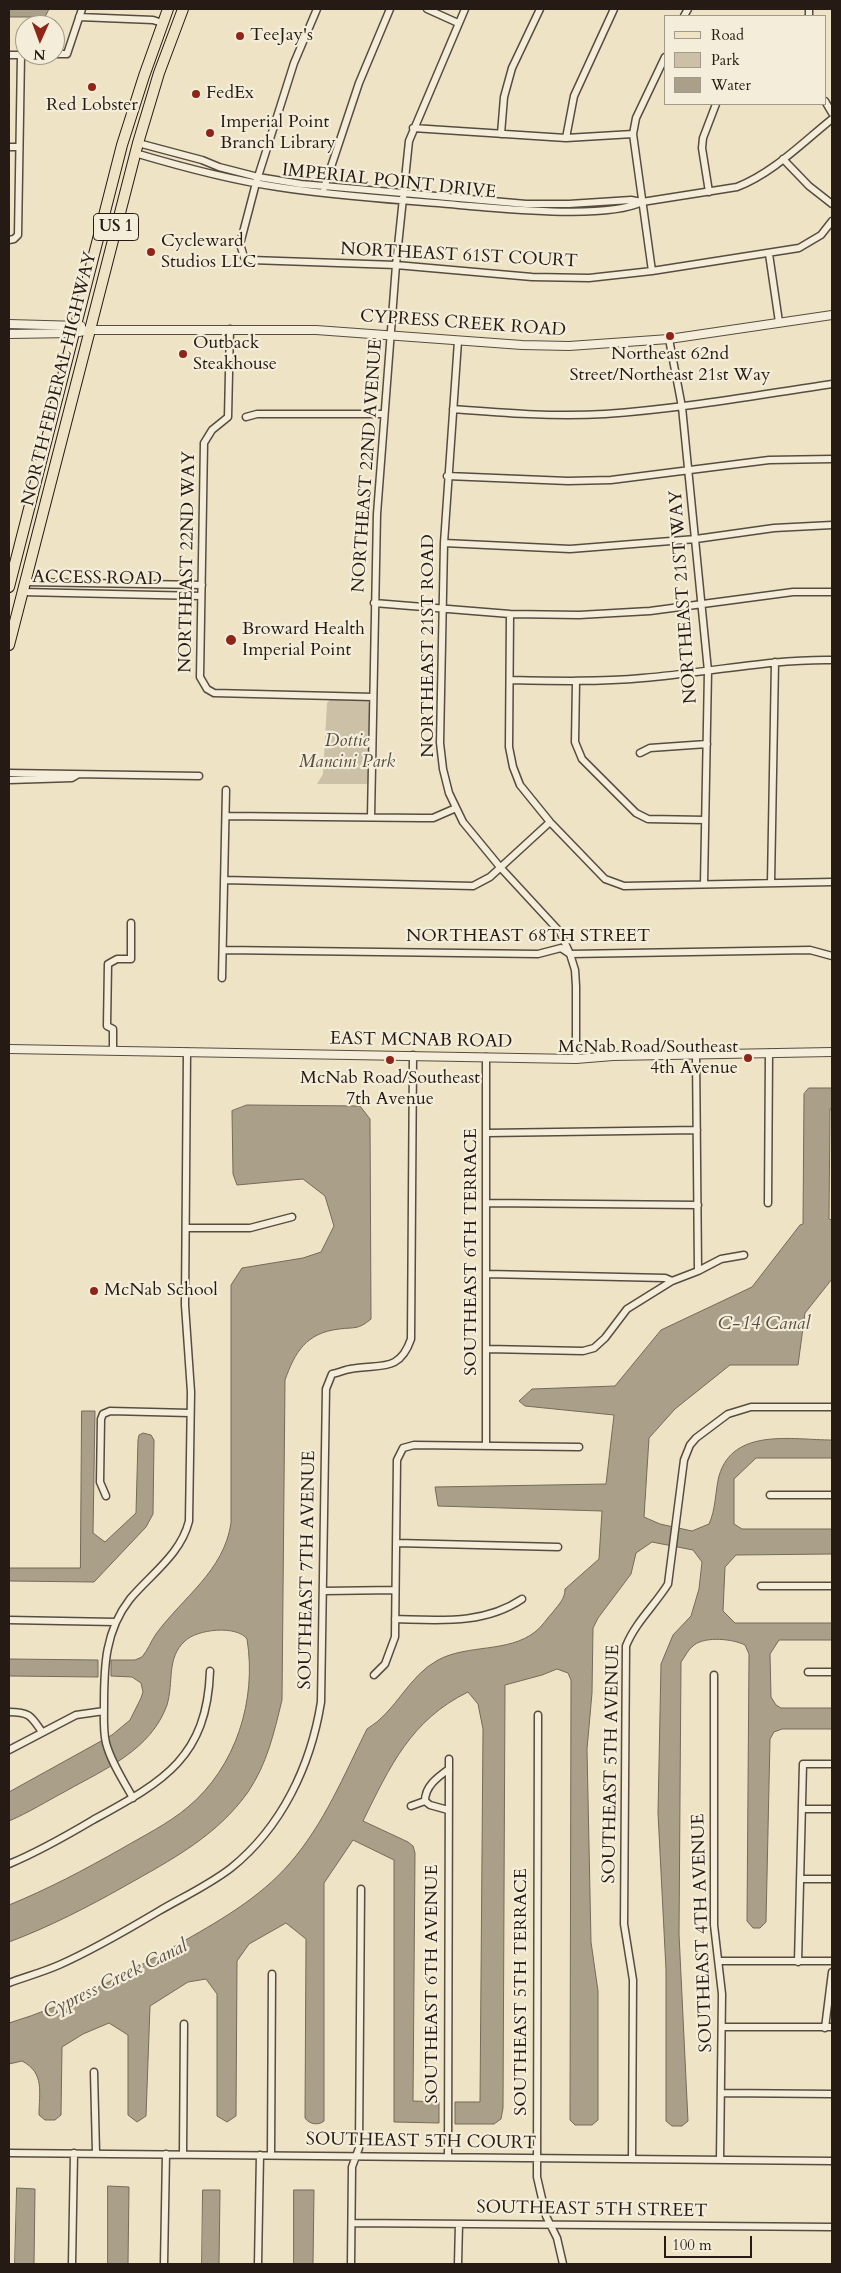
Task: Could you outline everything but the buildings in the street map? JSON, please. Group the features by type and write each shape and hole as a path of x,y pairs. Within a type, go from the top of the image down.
{"main road":[{"name":"NORTH FEDERAL HIGHWAY","path":"9,586 128,127 162,22 168,9"},
{"name":"NORTH FEDERAL HIGHWAY","path":"9,645 135,153 168,47 183,9"},
{"path":"162,22 168,34 168,47"},
{"path":"128,127 130,147 135,153"},
{"path":"42,458 49,462 52,477"},
{"path":"14,569 16,582 22,592"},
{"path":"9,586 22,592"}],"street":[{"path":"65,54 67,54 82,9"},
{"path":"257,180 294,63 317,9"},
{"path":"323,189 358,83 390,9"},
{"path":"427,9 458,23"},
{"name":"NORTHEAST 22ND AVENUE","path":"371,817 377,514 396,265 409,141 465,9"},
{"path":"501,134 504,97 512,68 540,9"},
{"path":"566,138 574,96 614,9"},
{"path":"78,17 162,22"},
{"path":"652,271 633,134 636,118 664,59"},
{"path":"9,240 14,239 18,235 23,65"},
{"path":"826,102 832,113"},
{"path":"708,192 702,148 703,138 716,105"},
{"name":"IMPERIAL POINT DRIVE","path":"135,153 171,164 257,180 323,189 526,207 600,210 632,207 642,202 737,187 750,182 832,119"},
{"path":"413,128 566,138 633,134"},
{"name":"IMPERIAL POINT DRIVE","path":"138,143 176,152 257,180"},
{"path":"9,147 19,147"},
{"path":"171,164 168,156 176,152"},
{"path":"782,159 809,186 832,204"},
{"name":"NORTHEAST 61ST COURT","path":"257,180 240,244 244,257 250,260 396,265 532,278 589,278 652,271 799,248 824,232 832,221"},
{"path":"769,254 779,322"},
{"name":"CYPRESS CREEK ROAD","path":"75,329 230,329 391,334 458,341 568,346 669,338 832,315"},
{"path":"9,324 75,329"},
{"path":"9,334 75,329"},
{"name":"NORTHEAST 22ND WAY","path":"230,329 228,416 212,430 204,443 200,677 203,684 214,693 373,697"},
{"name":"NORTHEAST 21ST WAY","path":"669,338 682,407 708,671 704,884"},
{"name":"NORTHEAST 21ST ROAD","path":"458,341 447,476 444,543 440,743 443,769 456,808 463,822 500,867 560,932 575,970 576,1059"},
{"path":"453,409 534,415 605,414 682,407 832,384"},
{"path":"246,417 257,414 384,414"},
{"path":"447,476 594,481 769,460 832,459"},
{"path":"444,543 570,548 696,539 774,528 832,525"},
{"name":"ACCESS ROAD","path":"22,592 202,584"},
{"name":"ACCESS ROAD","path":"22,592 201,596"},
{"path":"374,603 510,614 579,615 650,611 794,592 832,592"},
{"path":"510,614 509,747 513,767 520,785 550,822 605,879 614,884 624,886 832,882"},
{"path":"510,680 576,682 642,678 801,659 832,660"},
{"path":"772,883 775,662"},
{"path":"576,682 575,742 582,759 636,813 648,819 705,820"},
{"path":"640,753 650,748 707,744"},
{"path":"9,773 63,772 77,775 199,776"},
{"path":"9,780 72,778 77,775"},
{"path":"222,978 226,790"},
{"path":"226,816 434,818 456,808"},
{"path":"224,880 473,886 490,877 550,822"},
{"path":"113,1050 113,1029 106,1026 108,964 117,959 130,959 131,923"},
{"name":"NORTHEAST 68TH STREET","path":"223,950 538,954 561,948 570,954 810,950 832,956"},
{"name":"EAST MCNAB ROAD","path":"9,1049 576,1059 696,1054 832,1052"},
{"path":"133,1798 115,1765 105,1737 106,1654 115,1622 130,1600 179,1546 186,1532 190,1506 190,1413 185,1324 187,1052"},
{"path":"768,1203 769,1053"},
{"path":"696,1054 698,1271"},
{"name":"SOUTHEAST 7TH AVENUE","path":"9,1983 59,1965 132,1927 230,1868 249,1852 274,1822 295,1789 317,1727 321,1702 326,1389 332,1374 351,1369 387,1366 397,1361 406,1352 411,1339 413,1055"},
{"name":"SOUTHEAST 6TH TERRACE","path":"486,1057 486,1446"},
{"path":"487,1133 697,1130"},
{"path":"487,1203 698,1205"},
{"path":"186,1228 250,1228 292,1217"},
{"path":"487,1349 582,1351 594,1348 605,1338 628,1309 672,1281 698,1271 721,1258 744,1255"},
{"path":"487,1274 665,1278 672,1281"},
{"name":"SOUTHEAST 5TH AVENUE","path":"632,2159 633,1980 624,1924 626,1646 631,1634 668,1584 684,1460 690,1445 696,1438 728,1414 739,1409 751,1407 832,1406"},
{"path":"106,1496 100,1482 101,1419 103,1414 110,1411 190,1413"},
{"path":"374,1675 385,1664 395,1636 398,1455 403,1448 414,1445 579,1447"},
{"path":"770,1495 832,1495"},
{"path":"397,1543 558,1547"},
{"path":"761,1586 832,1586"},
{"path":"324,1591 395,1590"},
{"path":"395,1619 455,1620 480,1617 507,1609 522,1599"},
{"path":"9,1620 115,1622"},
{"path":"9,1864 133,1798 158,1782 178,1764 193,1742 201,1722 209,1695 210,1671"},
{"path":"808,1672 832,1672"},
{"name":"SOUTHEAST 4TH AVENUE","path":"714,1675 714,1917 719,1961 722,2027 720,2160"},
{"path":"9,1750 76,1715 104,1711"},
{"path":"9,1712 26,1713 32,1716 42,1732"},
{"name":"SOUTHEAST 5TH TERRACE","path":"538,1715 537,2158 539,2188 546,2216 557,2238 562,2264"},
{"name":"SOUTHEAST 6TH AVENUE","path":"448,2157 448,1810 450,1759"},
{"path":"798,1962 803,1764 832,1764"},
{"path":"425,1801 427,1790 438,1777 449,1769"},
{"path":"411,1806 425,1801"},
{"path":"425,1801 448,1810"},
{"path":"802,1809 832,1809"},
{"path":"801,1879 832,1879"},
{"path":"351,2264 352,2168 359,2148 360,1889"},
{"path":"719,1961 832,1961"},
{"path":"825,2028 832,1972"},
{"path":"271,2155 272,1974"},
{"path":"183,2154 184,2024"},
{"path":"722,2027 832,2027"},
{"path":"94,2072 96,2154"},
{"path":"722,2093 832,2094"},
{"name":"SOUTHEAST 5TH COURT","path":"9,2152 832,2160"},
{"path":"72,2264 74,2153"},
{"path":"164,2264 166,2154"},
{"path":"258,2264 260,2155"},
{"name":"SOUTHEAST 5TH STREET","path":"352,2223 832,2227"},
{"path":"458,2264 459,2224"}],"green space":[{"name":"Dottie Mancini Park","path":"331,699 366,699 370,704 369,784 317,784 323,774 327,703"}],"water":[{"path":"9,9 49,9 46,15 15,15 15,17 9,17"},
{"path":"809,1088 832,1088 832,1109 830,1109 829,1219 832,1220 832,1279 805,1313 798,1365 730,1365 675,1409 649,1438 644,1517 660,1524 692,1531 709,1524 719,1476 726,1460 737,1450 751,1443 783,1438 832,1440 832,1458 756,1458 734,1479 734,1524 742,1529 832,1529 832,1554 736,1555 725,1567 723,1611 735,1623 832,1623 832,1640 779,1640 770,1654 771,1697 776,1705 781,1708 832,1708 832,1729 782,1729 774,1732 770,1739 766,1922 760,1928 753,1928 747,1921 749,1654 745,1645 727,1640 712,1639 694,1645 681,1662 679,1934 688,2121 682,2126 672,2126 666,2121 666,1970 658,1813 661,1664 673,1635 691,1616 699,1589 702,1562 693,1550 652,1542 636,1553 631,1574 598,1618 593,1628 592,1693 587,1749 591,1942 598,1991 598,2120 592,2125 575,2125 570,2120 571,1680 568,1673 557,1669 505,1685 503,2108 501,2119 494,2124 455,2124 455,2102 480,2102 483,1729 478,1704 468,1692 448,1703 431,1716 404,1746 363,1821 408,1842 413,1846 415,1853 413,2101 439,2102 439,2123 394,2122 394,1860 353,1840 324,1883 324,2121 314,2124 305,2118 306,1939 286,1923 249,1944 237,1961 236,2116 227,2122 217,2116 217,1994 206,1979 188,1982 150,2006 146,2116 137,2122 128,2115 128,2035 109,2023 83,2034 62,2047 61,2115 55,2120 45,2120 39,2115 40,2091 34,2071 22,2061 9,2064 9,2023 53,2008 115,1979 207,1928 265,1888 290,1863 313,1832 333,1799 367,1729 386,1713 418,1675 438,1660 450,1655 513,1643 535,1632 561,1601 565,1589 599,1559 602,1511 438,1506 435,1487 606,1484 614,1415 525,1406 519,1401 532,1389 615,1386 661,1330 752,1287 800,1225 803,1224 804,1094"},
{"path":"247,1105 360,1106 370,1119 371,1319 359,1326 328,1331 310,1340 303,1346 293,1361 285,1380 282,1700 273,1736 265,1759 248,1792 236,1808 208,1834 176,1856 97,1901 54,1923 9,1942 9,1905 52,1886 93,1864 155,1830 188,1807 205,1791 219,1772 239,1731 249,1685 247,1639 235,1632 226,1630 207,1631 198,1634 185,1641 175,1655 167,1705 160,1721 138,1746 125,1757 96,1775 9,1821 9,1792 112,1735 130,1720 143,1692 141,1683 132,1677 111,1676 111,1660 135,1660 142,1657 156,1634 201,1583 220,1555 227,1540 231,1523 231,1285 242,1268 303,1258 321,1252 334,1226 325,1196 303,1179 237,1185 233,1174 232,1111"},
{"path":"82,1411 95,1411 93,1533 105,1542 136,1513 138,1440 139,1435 143,1433 151,1435 154,1440 153,1514 146,1527 94,1582 9,1581 9,1568 80,1568"},
{"path":"9,1659 98,1660 98,1677 9,1676"},
{"path":"108,2186 129,2187 128,2264 108,2264"},
{"path":"17,2188 35,2189 34,2264 15,2264"},
{"path":"203,2190 220,2190 219,2264 202,2264"},
{"path":"294,2190 314,2190 313,2264 294,2264"}],"place":[{"name":"TeeJay's","path":"240,36"},
{"name":"Red Lobster","path":"92,87"},
{"name":"FedEx","path":"196,94"},
{"name":"Imperial Point Branch Library","path":"210,133"},
{"name":"Cycleward Studios LLC","path":"151,252"},
{"name":"Northeast 62nd Street/Northeast 21st Way","path":"670,336"},
{"name":"Outback Steakhouse","path":"183,354"},
{"name":"Broward Health Imperial Point","path":"231,640"},
{"name":"McNab Road/Southeast 4th Avenue","path":"748,1058"},
{"name":"McNab Road/Southeast 7th Avenue","path":"390,1060"},
{"name":"McNab School","path":"94,1291"}],"water label":[{"name":"C-14 Canal","path":"764,1325"},
{"name":"Cypress Creek Canal","path":"116,1980"}]}
